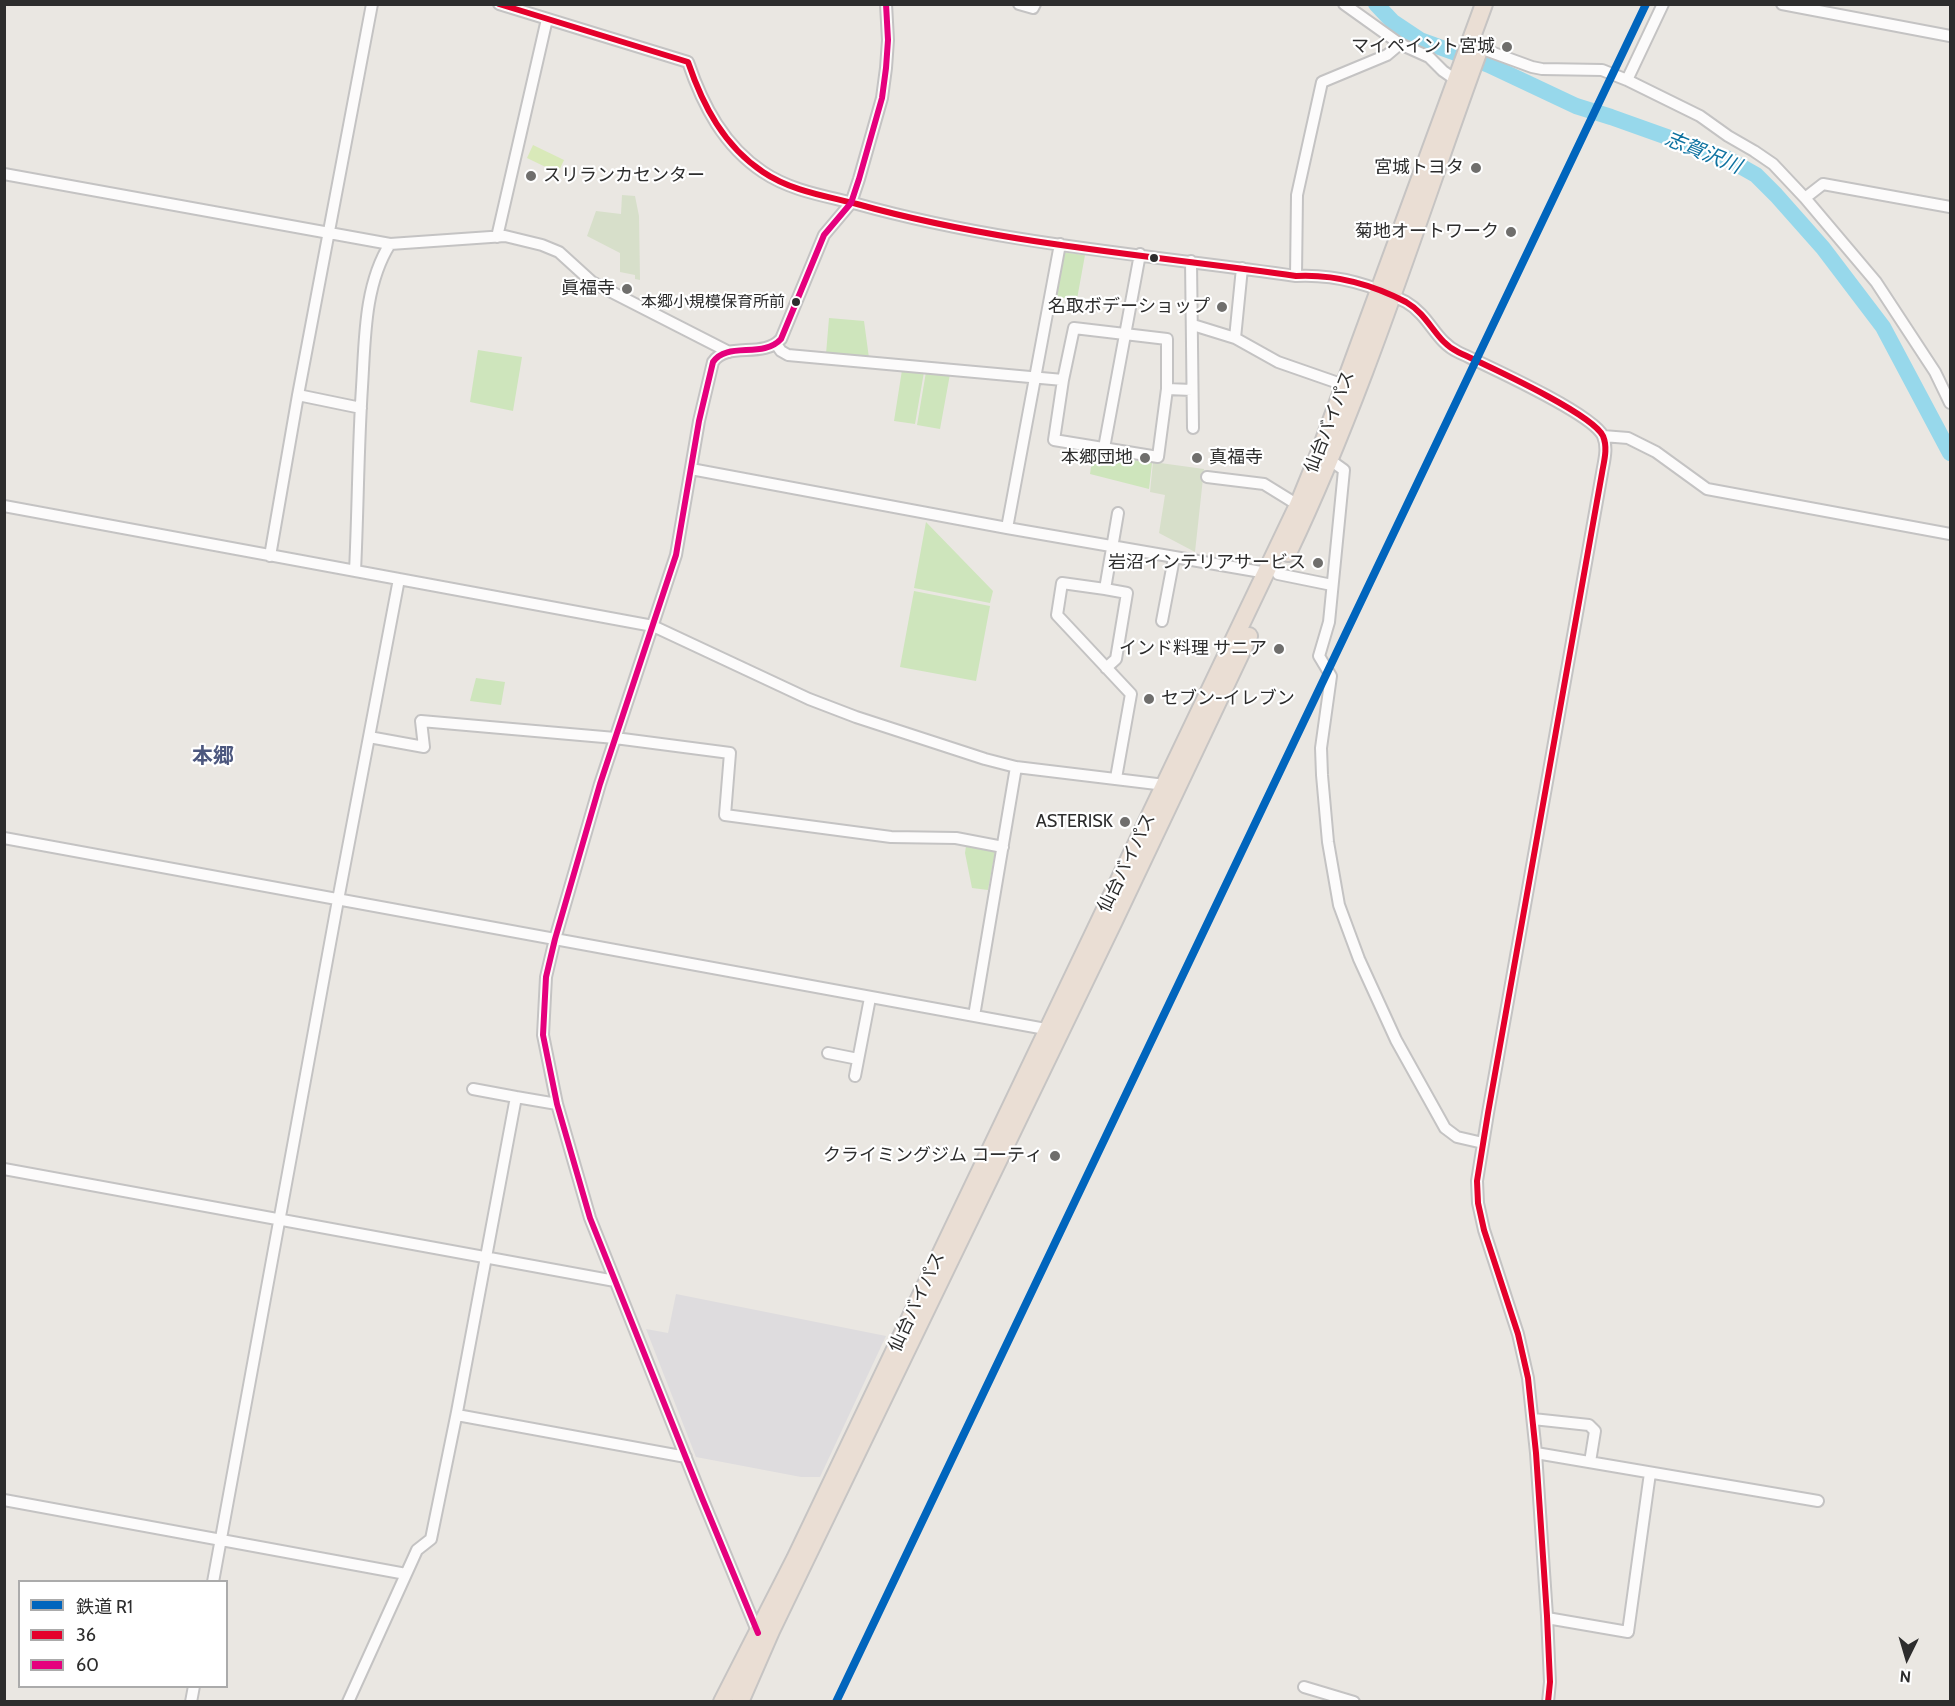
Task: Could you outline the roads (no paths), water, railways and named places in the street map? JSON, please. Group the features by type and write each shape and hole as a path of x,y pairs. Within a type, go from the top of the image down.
{"highway":[{"name":"仙台バイパス","path":"1476,48 1484,4"},
{"name":"仙台バイパス","path":"740,1701 1054,1031 1273,573 1344,385 1385,294 1463,71 1496,4"},
{"name":"仙台バイパス","path":"722,1701 758,1633 1054,1031 1165,785 1330,460 1367,368 1385,294"}],"street":[{"path":"270,556 297,395 372,4"},
{"path":"498,4 688,63 697,89 714,122 746,158 763,172 783,183 917,220 1023,239 1296,276 1321,275 1346,279 1385,294 1420,312 1449,348 1582,415 1603,436 1606,451 1477,1180 1478,1203 1484,1230 1518,1334 1528,1378 1536,1453 1547,1618 1550,1682 1548,1701"},
{"path":"758,1633 590,1218 557,1104 543,1035 546,977 555,939 615,738 676,555 699,421 714,362 720,355 729,352 768,349 781,339 824,235 851,203 882,98 888,40 886,4"},
{"path":"1019,4 1033,8 1035,4"},
{"path":"1344,4 1400,44 1429,57 1443,71 1463,71"},
{"path":"1627,80 1663,4"},
{"path":"1782,4 1950,36"},
{"path":"497,237 547,19"},
{"path":"1296,276 1297,195 1322,82 1387,55 1400,44"},
{"path":"1476,48 1542,69 1602,70 1700,116 1773,164 1876,282 1935,372 1950,403"},
{"path":"4,174 390,244 497,237 518,238 559,252 592,282 729,352"},
{"path":"1805,198 1823,184 1950,207"},
{"path":"355,571 365,340 373,285 379,262 390,244"},
{"path":"1007,528 1060,244"},
{"path":"1104,448 1140,254"},
{"path":"1191,261 1193,428"},
{"path":"1235,338 1242,268"},
{"path":"1193,325 1235,338 1278,362 1344,385"},
{"path":"1074,328 1125,333 1167,339 1167,389 1158,457 1054,440 1062,380 1074,328"},
{"path":"776,344 788,355 1062,380"},
{"path":"1167,389 1192,390"},
{"path":"297,395 361,408"},
{"path":"1603,436 1628,438 1656,452 1707,489 1950,534"},
{"path":"1330,460 1344,470 1329,622 1319,656 1331,676 1321,748 1328,842 1339,905 1396,1040 1444,1128 1457,1137 1483,1143"},
{"path":"691,469 1332,585"},
{"path":"1208,477 1264,484 1298,505"},
{"path":"4,506 653,626 808,699 916,737 1016,767 1165,785"},
{"path":"1105,589 1118,513"},
{"path":"1162,621 1174,558"},
{"path":"213,1580 399,579"},
{"path":"1106,668 1116,659 1127,593 1062,583 1057,615 1106,668 1131,694 1116,778"},
{"path":"369,737 424,747 421,721 615,738 730,753 725,815 891,837 956,838 1003,847"},
{"path":"974,1016 1016,767"},
{"path":"4,838 1054,1031"},
{"path":"855,1076 870,998"},
{"path":"828,1053 858,1059"},
{"path":"473,1089 557,1104"},
{"path":"348,1701 417,1550 431,1539 457,1415 516,1096"},
{"path":"4,1169 615,1281"},
{"path":"457,1415 686,1457"},
{"path":"1533,1419 1590,1425 1595,1431 1590,1462"},
{"path":"1536,1453 1818,1501"},
{"path":"1547,1618 1628,1632 1650,1473"},
{"path":"4,1500 406,1574"},
{"path":"1304,1687 1354,1701"}],"waterway":[{"name":"志賀沢川","path":"1376,4 1393,22 1420,40 1489,65 1576,106 1726,158 1756,175 1823,248 1883,327 1950,453"}],"rail line":[{"name":"R1","path":"836,1702 1646,4"}],"place":[{"name":"マイペイント宮城","path":"1507,47"},
{"name":"宮城トヨタ","path":"1476,168"},
{"name":"スリランカセンター","path":"531,176"},
{"name":"菊地オートワーク","path":"1511,232"},
{"name":"眞福寺","path":"627,289"},
{"name":"本郷小規模保育所前","path":"796,302"},
{"name":"名取ボデーショップ","path":"1222,307"},
{"name":"本郷団地","path":"1145,458"},
{"name":"真福寺","path":"1197,458"},
{"name":"岩沼インテリアサービス","path":"1318,563"},
{"name":"インド料理 サニア","path":"1279,649"},
{"name":"セブン-イレブン","path":"1149,699"},
{"name":"ASTERISK","path":"1125,822"},
{"name":"クライミングジム コーティ","path":"1055,1156"}],"district":[{"name":"本郷","path":"213,757"}]}
